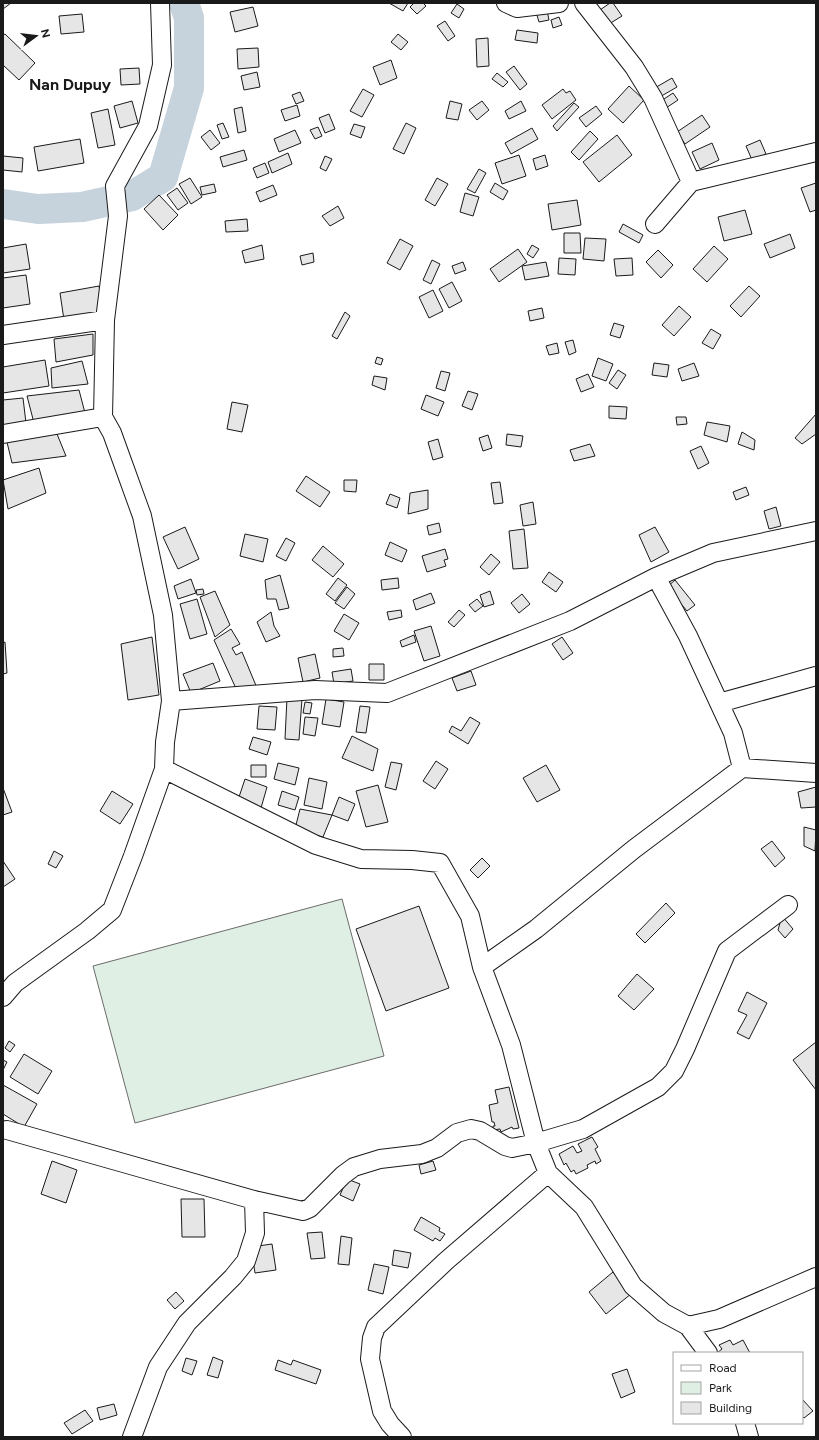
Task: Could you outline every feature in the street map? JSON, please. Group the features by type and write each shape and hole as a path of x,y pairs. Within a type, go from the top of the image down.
{"street":[{"path":"3,997 15,983 112,910 164,769 165,742 171,701 163,615 142,516 112,433 103,417 106,320 118,216 115,186 148,126 162,64 160,3"},
{"path":"506,3 517,8 559,3"},
{"path":"584,3 634,67 653,98 691,182"},
{"path":"655,224 691,182 816,152"},
{"path":"3,335 106,320"},
{"path":"3,434 103,417"},
{"path":"171,701 315,690 386,693 570,621 656,577 713,553 816,531"},
{"path":"656,577 688,636 733,733 742,768"},
{"path":"719,703 816,676"},
{"path":"482,967 536,930 634,849 742,768 816,773"},
{"path":"164,769 316,845 361,859 412,860 440,863 470,916 482,967 511,1045 536,1142 548,1174 584,1207 633,1286 664,1313 688,1326 707,1352"},
{"path":"7,1130 254,1200 303,1211 310,1208 343,1175 354,1168 380,1159 422,1154 437,1148 457,1133 471,1129 480,1131 505,1146 512,1148 536,1142 584,1129 658,1087 674,1071 686,1050 727,952 788,905"},
{"path":"402,1437 390,1424 382,1410 370,1359 372,1338 376,1327 446,1261 548,1174"},
{"path":"132,1437 158,1367 187,1323 233,1277 246,1261 255,1233 254,1200"},
{"path":"688,1326 719,1320 816,1277"},
{"path":"745,1424 749,1437"}],"green space":[{"path":"342,899 384,1056 135,1123 93,966"}],"building":[{"path":"3,3 11,3 3,9"},
{"path":"389,3 408,3 403,11"},
{"path":"414,3 423,3 426,6 417,14 410,7"},
{"path":"610,3 613,3 622,16 609,24 600,10"},
{"path":"457,4 464,9 459,18 451,13"},
{"path":"253,7 258,26 235,32 230,12"},
{"path":"547,10 549,20 539,22 536,12"},
{"path":"82,14 84,32 61,34 59,16"},
{"path":"559,17 562,25 553,28 551,20"},
{"path":"445,21 455,36 448,41 437,26"},
{"path":"517,30 538,33 537,43 515,40"},
{"path":"5,34 35,63 19,80 3,65 3,35"},
{"path":"398,34 408,42 401,50 391,42"},
{"path":"488,38 489,66 477,67 476,39"},
{"path":"258,48 259,67 238,69 237,49"},
{"path":"391,60 397,78 380,85 373,67"},
{"path":"514,66 527,84 520,90 506,72"},
{"path":"139,68 140,84 121,85 120,69"},
{"path":"257,72 260,87 244,90 241,76"},
{"path":"497,73 508,82 503,87 492,79"},
{"path":"672,78 677,87 658,98 653,89"},
{"path":"629,86 644,100 623,123 608,109"},
{"path":"363,89 374,95 362,117 350,111"},
{"path":"563,89 566,93 570,91 576,100 552,119 542,105"},
{"path":"300,92 304,101 296,104 292,95"},
{"path":"673,93 678,100 663,110 658,103"},
{"path":"132,101 138,123 120,128 114,106"},
{"path":"450,101 462,104 458,120 446,118"},
{"path":"482,101 489,110 477,120 469,110"},
{"path":"521,101 526,111 509,119 505,111"},
{"path":"574,103 579,107 557,131 553,126"},
{"path":"297,105 300,116 285,121 281,110"},
{"path":"596,106 602,114 586,127 579,118"},
{"path":"242,107 246,131 238,133 234,109"},
{"path":"108,109 115,145 98,148 91,113"},
{"path":"329,114 335,129 325,133 319,118"},
{"path":"702,115 710,127 685,144 677,132"},
{"path":"223,123 229,137 222,139 217,125"},
{"path":"406,123 416,128 404,154 393,149"},
{"path":"354,124 365,127 361,138 350,134"},
{"path":"318,127 322,136 315,139 310,130"},
{"path":"532,128 538,139 511,154 505,143"},
{"path":"210,130 220,143 211,150 201,137"},
{"path":"295,130 301,143 279,152 274,139"},
{"path":"590,131 598,139 579,160 571,152"},
{"path":"617,135 632,155 599,182 583,162"},
{"path":"80,139 84,163 38,171 34,147"},
{"path":"760,140 766,154 752,160 746,146"},
{"path":"712,143 719,160 700,169 692,152"},
{"path":"244,150 247,160 223,167 220,157"},
{"path":"288,153 292,164 272,173 268,162"},
{"path":"519,155 526,176 502,184 495,163"},
{"path":"545,155 548,166 536,170 533,159"},
{"path":"3,156 23,158 22,172 3,170"},
{"path":"325,156 332,159 326,171 320,168"},
{"path":"265,163 269,173 257,178 253,168"},
{"path":"479,169 486,173 475,193 467,189"},
{"path":"190,178 202,197 191,204 179,184"},
{"path":"437,178 448,184 435,206 425,200"},
{"path":"495,183 508,191 503,200 490,192"},
{"path":"816,183 816,210 810,212 801,188"},
{"path":"214,184 216,192 202,195 200,187"},
{"path":"273,185 277,195 260,202 256,192"},
{"path":"177,188 188,203 178,210 167,195"},
{"path":"465,193 479,197 473,216 460,212"},
{"path":"159,195 178,215 163,230 144,209"},
{"path":"577,200 581,225 552,230 548,204"},
{"path":"338,206 344,218 330,226 322,216"},
{"path":"745,210 752,234 724,241 718,217"},
{"path":"247,219 248,231 226,232 225,221"},
{"path":"623,224 643,235 639,243 619,232"},
{"path":"564,233 580,233 581,253 564,253"},
{"path":"790,234 795,248 770,258 764,244"},
{"path":"585,238 606,239 604,261 583,259"},
{"path":"400,239 413,246 400,270 387,263"},
{"path":"26,244 30,269 3,273 3,248"},
{"path":"262,245 264,259 245,263 242,251"},
{"path":"532,245 539,249 533,258 527,254"},
{"path":"714,246 728,259 707,282 693,269"},
{"path":"518,249 527,262 499,282 490,269"},
{"path":"658,250 673,265 661,278 646,262"},
{"path":"313,253 314,262 302,265 300,256"},
{"path":"559,258 576,259 575,275 558,274"},
{"path":"632,258 633,275 616,276 614,259"},
{"path":"432,260 440,264 431,284 423,280"},
{"path":"463,262 466,270 455,274 452,266"},
{"path":"546,262 549,276 525,280 522,266"},
{"path":"26,275 30,304 3,308 3,278"},
{"path":"452,282 462,301 449,308 439,289"},
{"path":"99,286 104,314 64,320 60,293"},
{"path":"749,286 760,296 741,317 730,306"},
{"path":"433,290 443,311 429,318 419,297"},
{"path":"679,306 691,317 674,336 662,325"},
{"path":"542,308 544,318 530,321 528,311"},
{"path":"345,312 350,316 337,339 332,336"},
{"path":"614,323 624,326 620,338 610,335"},
{"path":"711,329 721,335 713,349 702,343"},
{"path":"93,334 93,355 56,362 54,339"},
{"path":"573,340 576,352 569,355 565,342"},
{"path":"557,343 559,353 549,355 546,346"},
{"path":"377,357 383,359 381,365 375,363"},
{"path":"598,358 613,364 606,381 592,376"},
{"path":"45,360 49,386 3,393 3,367"},
{"path":"82,361 88,384 52,388 51,368"},
{"path":"654,363 669,365 667,377 652,375"},
{"path":"694,363 699,376 682,381 678,369"},
{"path":"618,370 626,375 617,389 609,383"},
{"path":"441,371 450,373 445,391 436,388"},
{"path":"588,374 594,387 581,392 576,379"},
{"path":"374,376 387,378 385,390 372,385"},
{"path":"79,390 85,413 34,423 27,396"},
{"path":"468,391 478,394 472,410 462,406"},
{"path":"426,395 444,402 438,416 421,409"},
{"path":"23,398 26,423 3,425 3,400"},
{"path":"232,402 248,405 242,432 227,429"},
{"path":"609,406 627,407 626,419 609,418"},
{"path":"816,414 816,434 802,444 795,438"},
{"path":"676,417 686,417 687,424 677,425"},
{"path":"707,422 730,426 727,442 704,435"},
{"path":"742,432 755,440 754,450 738,444"},
{"path":"57,434 66,456 12,463 6,438"},
{"path":"507,434 523,436 521,447 506,445"},
{"path":"488,435 492,448 483,451 479,438"},
{"path":"438,439 443,457 433,460 428,442"},
{"path":"590,444 595,456 574,461 570,450"},
{"path":"701,446 709,463 698,469 690,451"},
{"path":"39,468 46,493 8,509 3,480"},
{"path":"306,476 330,492 320,507 296,491"},
{"path":"344,480 357,480 356,492 344,491"},
{"path":"500,482 503,503 494,504 491,483"},
{"path":"746,487 749,495 736,500 733,492"},
{"path":"428,490 428,509 408,514 410,493"},
{"path":"390,494 400,498 397,508 386,504"},
{"path":"533,502 536,524 523,526 520,505"},
{"path":"776,507 781,526 769,529 764,511"},
{"path":"439,523 441,532 429,535 427,526"},
{"path":"185,527 199,559 178,569 163,537"},
{"path":"655,527 669,552 651,562 639,535"},
{"path":"524,529 528,568 513,569 509,531"},
{"path":"245,534 268,539 263,562 240,556"},
{"path":"286,538 295,543 286,561 276,556"},
{"path":"390,542 407,550 402,562 385,555"},
{"path":"323,546 344,564 333,577 312,560"},
{"path":"445,549 448,559 444,560 446,566 427,572 422,556"},
{"path":"491,554 500,562 489,575 480,567"},
{"path":"549,572 563,582 556,592 542,582"},
{"path":"280,575 289,608 279,610 276,599 267,599 265,580"},
{"path":"338,578 347,585 335,601 326,594"},
{"path":"398,578 399,588 382,590 381,580"},
{"path":"191,579 196,593 178,599 174,586"},
{"path":"675,580 695,605 687,611 667,587"},
{"path":"347,587 355,594 344,609 335,603"},
{"path":"203,589 204,594 197,595 196,590"},
{"path":"215,591 230,625 215,637 200,597"},
{"path":"490,591 494,604 484,607 480,595"},
{"path":"431,593 435,603 416,610 413,600"},
{"path":"522,594 530,604 519,613 511,603"},
{"path":"197,599 207,634 190,639 180,604"},
{"path":"477,599 483,606 475,612 469,605"},
{"path":"401,610 402,617 389,620 387,612"},
{"path":"459,610 465,615 454,627 448,622"},
{"path":"271,612 274,626 280,636 266,642 257,622"},
{"path":"344,614 359,623 349,640 334,631"},
{"path":"431,626 440,656 424,661 414,631"},
{"path":"231,629 240,644 232,648 236,655 242,652 257,688 238,693 214,640"},
{"path":"414,635 416,642 402,647 400,641"},
{"path":"152,637 159,695 128,700 121,644"},
{"path":"562,637 573,653 563,660 552,644"},
{"path":"5,642 7,673 3,674 3,643"},
{"path":"343,648 344,656 333,657 333,649"},
{"path":"315,654 320,678 303,682 298,658"},
{"path":"213,663 220,681 191,693 183,674"},
{"path":"369,664 384,664 384,680 369,680"},
{"path":"351,669 353,681 334,684 332,672"},
{"path":"471,671 476,685 457,691 452,678"},
{"path":"287,698 302,699 299,740 285,739"},
{"path":"326,699 344,702 340,727 322,724"},
{"path":"305,702 312,703 310,714 303,713"},
{"path":"259,706 277,707 275,730 257,729"},
{"path":"360,706 370,707 366,733 356,732"},
{"path":"305,717 318,718 315,736 303,734"},
{"path":"470,717 480,723 468,744 449,732 452,726 461,731"},
{"path":"352,736 378,749 373,771 342,758"},
{"path":"253,737 271,742 267,755 249,749"},
{"path":"436,761 448,769 435,789 423,781"},
{"path":"391,762 402,764 396,790 385,787"},
{"path":"278,763 299,768 295,785 274,779"},
{"path":"251,765 266,765 266,777 251,777"},
{"path":"546,765 560,790 537,802 523,778"},
{"path":"309,778 327,782 322,809 304,805"},
{"path":"245,779 267,787 261,808 238,800"},
{"path":"378,785 388,822 366,827 356,791"},
{"path":"816,787 816,807 801,808 798,792"},
{"path":"3,788 12,812 3,815"},
{"path":"112,791 133,804 120,824 100,811"},
{"path":"282,791 299,797 295,810 278,805"},
{"path":"339,797 355,804 348,821 332,815"},
{"path":"300,809 332,815 323,837 295,829"},
{"path":"804,827 816,830 815,851 804,846"},
{"path":"772,841 785,858 775,867 761,849"},
{"path":"54,851 63,856 56,868 48,864"},
{"path":"482,858 490,866 478,878 470,870"},
{"path":"3,861 15,879 3,887"},
{"path":"666,903 675,913 645,943 636,934"},
{"path":"419,906 449,988 386,1011 356,929"},
{"path":"782,916 793,929 785,938 778,930"},
{"path":"637,974 654,989 634,1010 618,996"},
{"path":"747,992 767,1003 749,1039 737,1033 747,1015 738,1011"},
{"path":"9,1041 15,1045 10,1052 5,1048"},
{"path":"816,1042 816,1090 793,1060"},
{"path":"24,1054 52,1071 38,1094 10,1077"},
{"path":"3,1060 7,1062 3,1070"},
{"path":"3,1085 37,1104 24,1127 3,1114"},
{"path":"509,1087 519,1128 513,1129 512,1127 501,1132 500,1129 493,1130 493,1126 495,1126 494,1122 492,1122 489,1105 498,1103 495,1090"},
{"path":"592,1137 598,1147 595,1149 601,1161 596,1164 595,1161 587,1165 588,1168 576,1174 574,1170 571,1172 566,1163 564,1165 559,1154 573,1146 577,1153 582,1151 578,1144"},
{"path":"52,1161 77,1170 66,1203 41,1194"},
{"path":"433,1161 436,1170 421,1174 419,1165"},
{"path":"347,1179 360,1184 353,1201 340,1195"},
{"path":"181,1199 204,1199 205,1237 182,1237"},
{"path":"421,1217 440,1228 439,1231 445,1234 440,1241 435,1238 433,1241 414,1230"},
{"path":"322,1232 325,1258 311,1259 307,1233"},
{"path":"341,1236 352,1238 349,1265 338,1264"},
{"path":"272,1244 276,1270 255,1273 251,1247"},
{"path":"394,1250 411,1253 408,1268 392,1265"},
{"path":"374,1264 389,1267 383,1294 368,1290"},
{"path":"613,1272 631,1294 606,1314 589,1292"},
{"path":"176,1292 184,1301 175,1309 167,1300"},
{"path":"730,1340 733,1345 743,1340 749,1352 718,1352 722,1349 719,1345"},
{"path":"213,1357 223,1361 218,1378 207,1375"},
{"path":"186,1358 197,1361 192,1375 182,1371"},
{"path":"278,1360 291,1365 293,1360 321,1370 316,1384 275,1370"},
{"path":"627,1369 635,1392 621,1398 612,1374"},
{"path":"803,1400 813,1411 804,1418 803,1417"},
{"path":"114,1404 117,1415 100,1420 97,1408"},
{"path":"85,1410 93,1421 72,1434 64,1423"}],"waterway":[{"path":"3,204 38,209 82,207 132,196 163,177 189,88 189,18 184,3"}],"district":[{"name":"Nan Dupuy","path":"70,84"}]}
